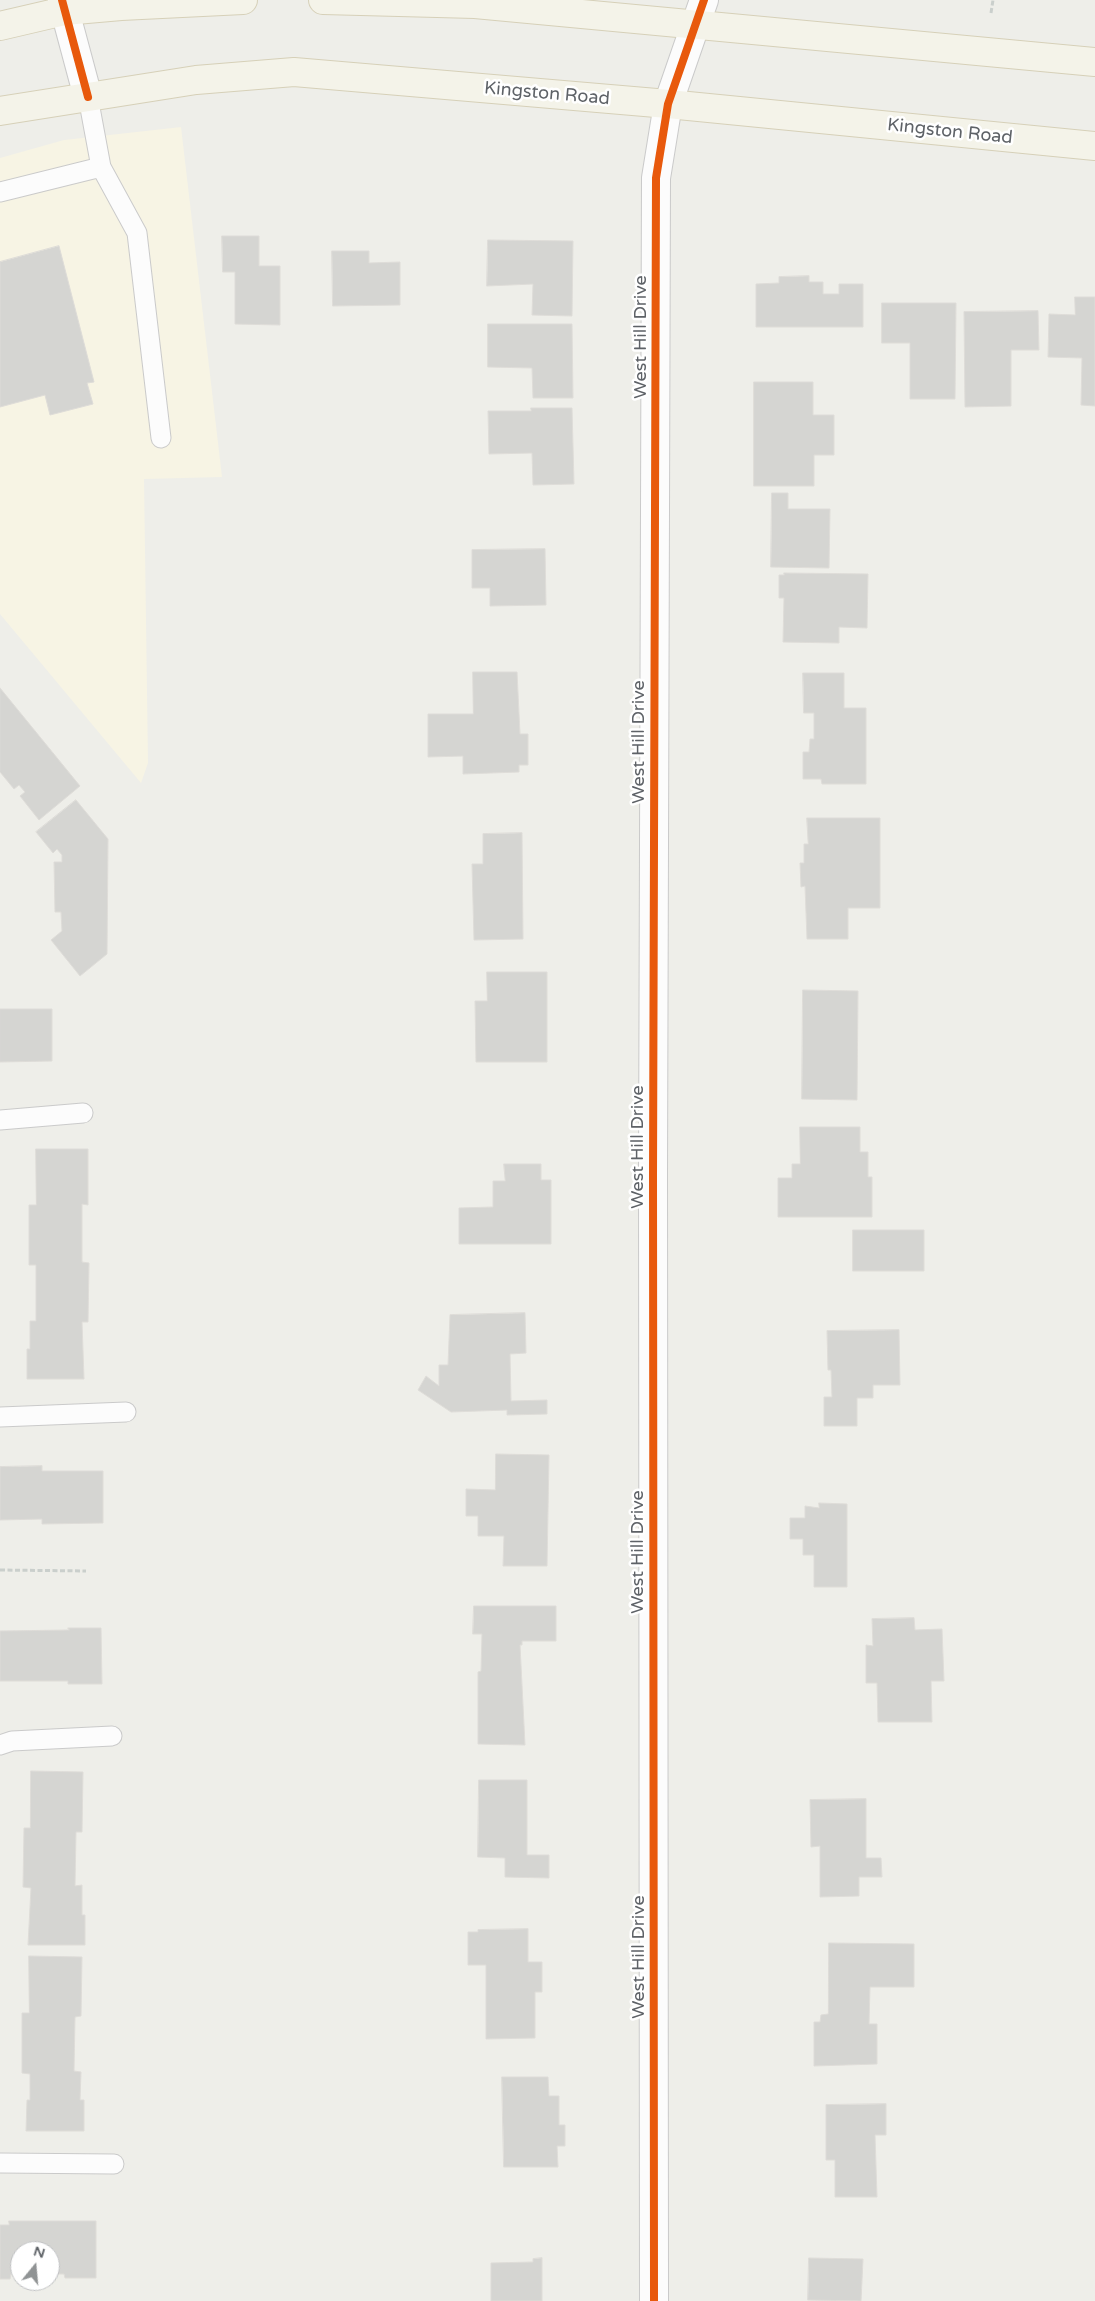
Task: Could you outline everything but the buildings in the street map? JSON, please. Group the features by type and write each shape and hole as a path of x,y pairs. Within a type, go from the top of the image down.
{"main road":[{"path":"0,26 63,6 121,6 243,0"},
{"path":"323,0 475,4 1095,62"},
{"name":"Kingston Road","path":"0,112 196,80 294,72 668,104 1095,146"}],"street":[{"name":"West Hill Drive","path":"654,2301 653,1172 656,188 657,165 668,104 704,0"},
{"path":"63,6 88,97"}],"lane":[{"path":"88,97 101,167 137,233 161,438"},
{"path":"0,192 101,167"},
{"path":"0,1120 83,1113"},
{"path":"0,1417 126,1412"},
{"path":"0,1745 12,1741 112,1736"},
{"path":"0,2164 114,2164"}],"path":[{"path":"991,13 993,0"},
{"path":"0,1570 86,1571"}],"shaded area":[{"path":"181,127 222,477 144,479 148,763 141,783 0,614 0,158 64,140"}],"cycle path":[{"path":"62,0 88,97"},
{"path":"654,2301 653,1172 656,178 668,104 704,0"}]}
